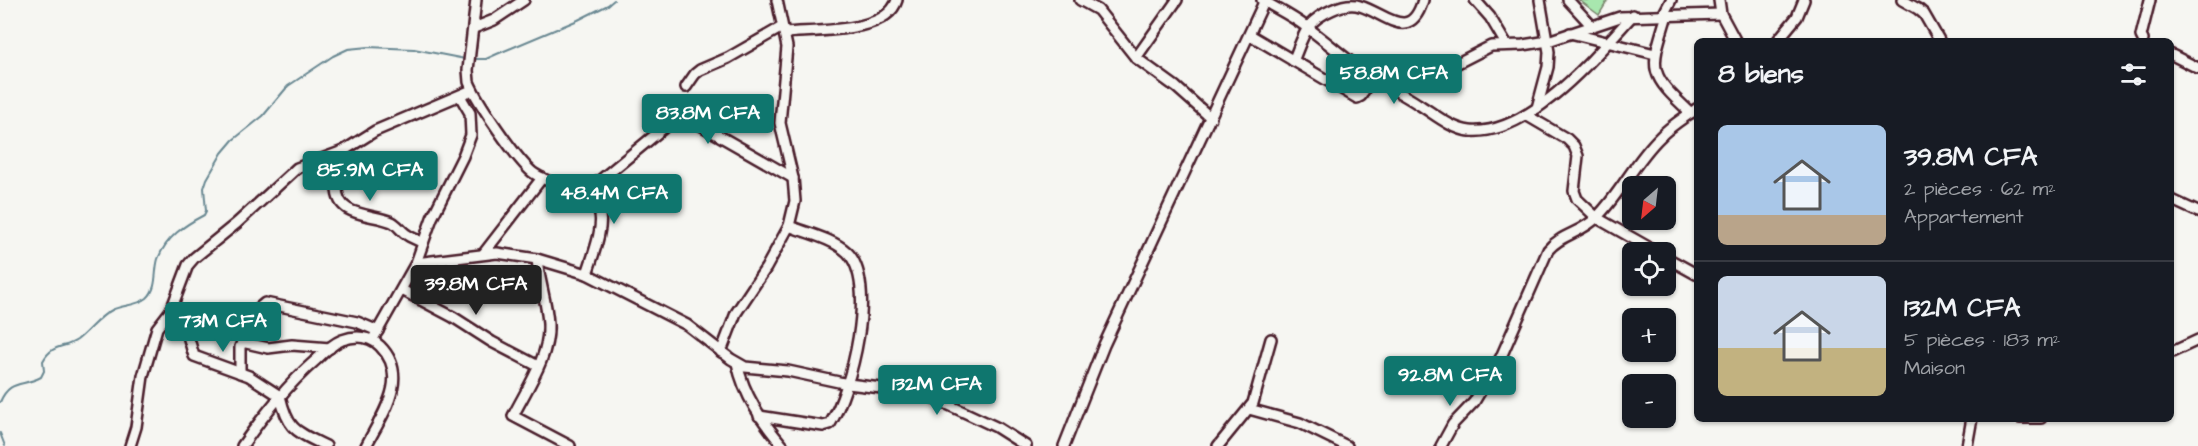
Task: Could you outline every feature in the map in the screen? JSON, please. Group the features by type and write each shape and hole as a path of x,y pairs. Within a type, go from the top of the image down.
{"street":[{"path":"476,0 468,70 472,90 520,159 533,173 594,204 601,218 587,274"},
{"path":"474,28 494,20 524,0"},
{"path":"721,352 736,313 766,268 789,226 795,201 793,178 780,123 788,47 777,0"},
{"path":"686,87 700,70 784,30 868,25 890,12 897,0"},
{"path":"1080,0 1098,10 1136,58 1176,87 1211,118"},
{"path":"1136,58 1177,0"},
{"path":"1067,445 1104,345 1250,35 1264,0 1308,27 1371,77 1445,121 1468,131 1497,127 1537,108 1559,91 1633,15"},
{"path":"1293,61 1308,27 1326,13 1349,5 1359,5 1388,21 1409,22 1415,18 1423,0"},
{"path":"1475,0 1490,16 1506,44"},
{"path":"1537,108 1548,68 1548,40 1540,0"},
{"path":"1568,0 1591,25"},
{"path":"1441,446 1454,424 1474,402 1501,357 1548,250 1560,239 1583,229 1597,218 1659,138 1694,111 1661,83 1656,72 1655,54 1671,0"},
{"path":"1719,0 1721,14 1733,38"},
{"path":"1780,38 1797,17 1804,0"},
{"path":"1902,0 1924,14 1938,38"},
{"path":"2142,38 2150,0"},
{"path":"1371,77 1433,74 1491,46 1523,45 1548,40 1591,25 1633,15 1721,14"},
{"path":"1570,33 1655,54"},
{"path":"1250,35 1354,98 1361,96 1371,77"},
{"path":"2174,56 2198,68"},
{"path":"130,446 136,427 143,376 157,328 171,310 188,266 194,258 237,223 297,168 344,151 375,131 472,90"},
{"path":"375,335 417,262 432,218 464,156 471,135 470,113 460,96"},
{"path":"1526,115 1567,139 1574,146 1578,156 1575,196 1597,218 1639,242"},
{"path":"580,196 666,126 675,121 686,120 695,122 793,178"},
{"path":"344,151 344,163 336,190 342,206 350,211 394,223 406,234 423,243"},
{"path":"484,253 542,178"},
{"path":"2174,201 2198,212"},
{"path":"759,416 826,425 834,418 848,384 859,343 861,294 854,261 841,247 789,226"},
{"path":"417,262 449,260 484,253 537,259 587,274 687,325 737,363 753,368 788,371 848,384 923,393 1012,442 1026,446"},
{"path":"537,259 538,278 548,323 548,337 538,366 513,416 570,446"},
{"path":"1676,263 1694,273"},
{"path":"402,290 538,366"},
{"path":"240,373 238,352 253,313 265,303 357,322 375,335 393,364 394,377 394,388 366,446"},
{"path":"171,310 186,329 194,356 249,376 280,396 285,416 291,426 299,433 326,446"},
{"path":"242,446 280,396 330,348 342,340 375,335"},
{"path":"1218,446 1249,409 1256,395 1271,339"},
{"path":"2174,349 2198,340"},
{"path":"242,342 268,348 292,345 330,348"},
{"path":"737,363 741,381 759,416 783,446"},
{"path":"1249,409 1300,423 1347,446"},
{"path":"1967,446 1971,422"}],"green space":[{"path":"1579,0 1608,0 1599,15"}],"waterway":[{"path":"471,59 486,59 578,20 614,0"},
{"path":"0,402 12,387 41,377 44,371 43,361 51,351 77,340 102,316 112,310 139,303 147,298 153,290 161,251 171,238 204,215 206,211 204,188 222,153 233,140 263,116 288,86 333,56 348,49 368,47 414,49 465,59"},
{"path":"0,433 5,446"}]}
